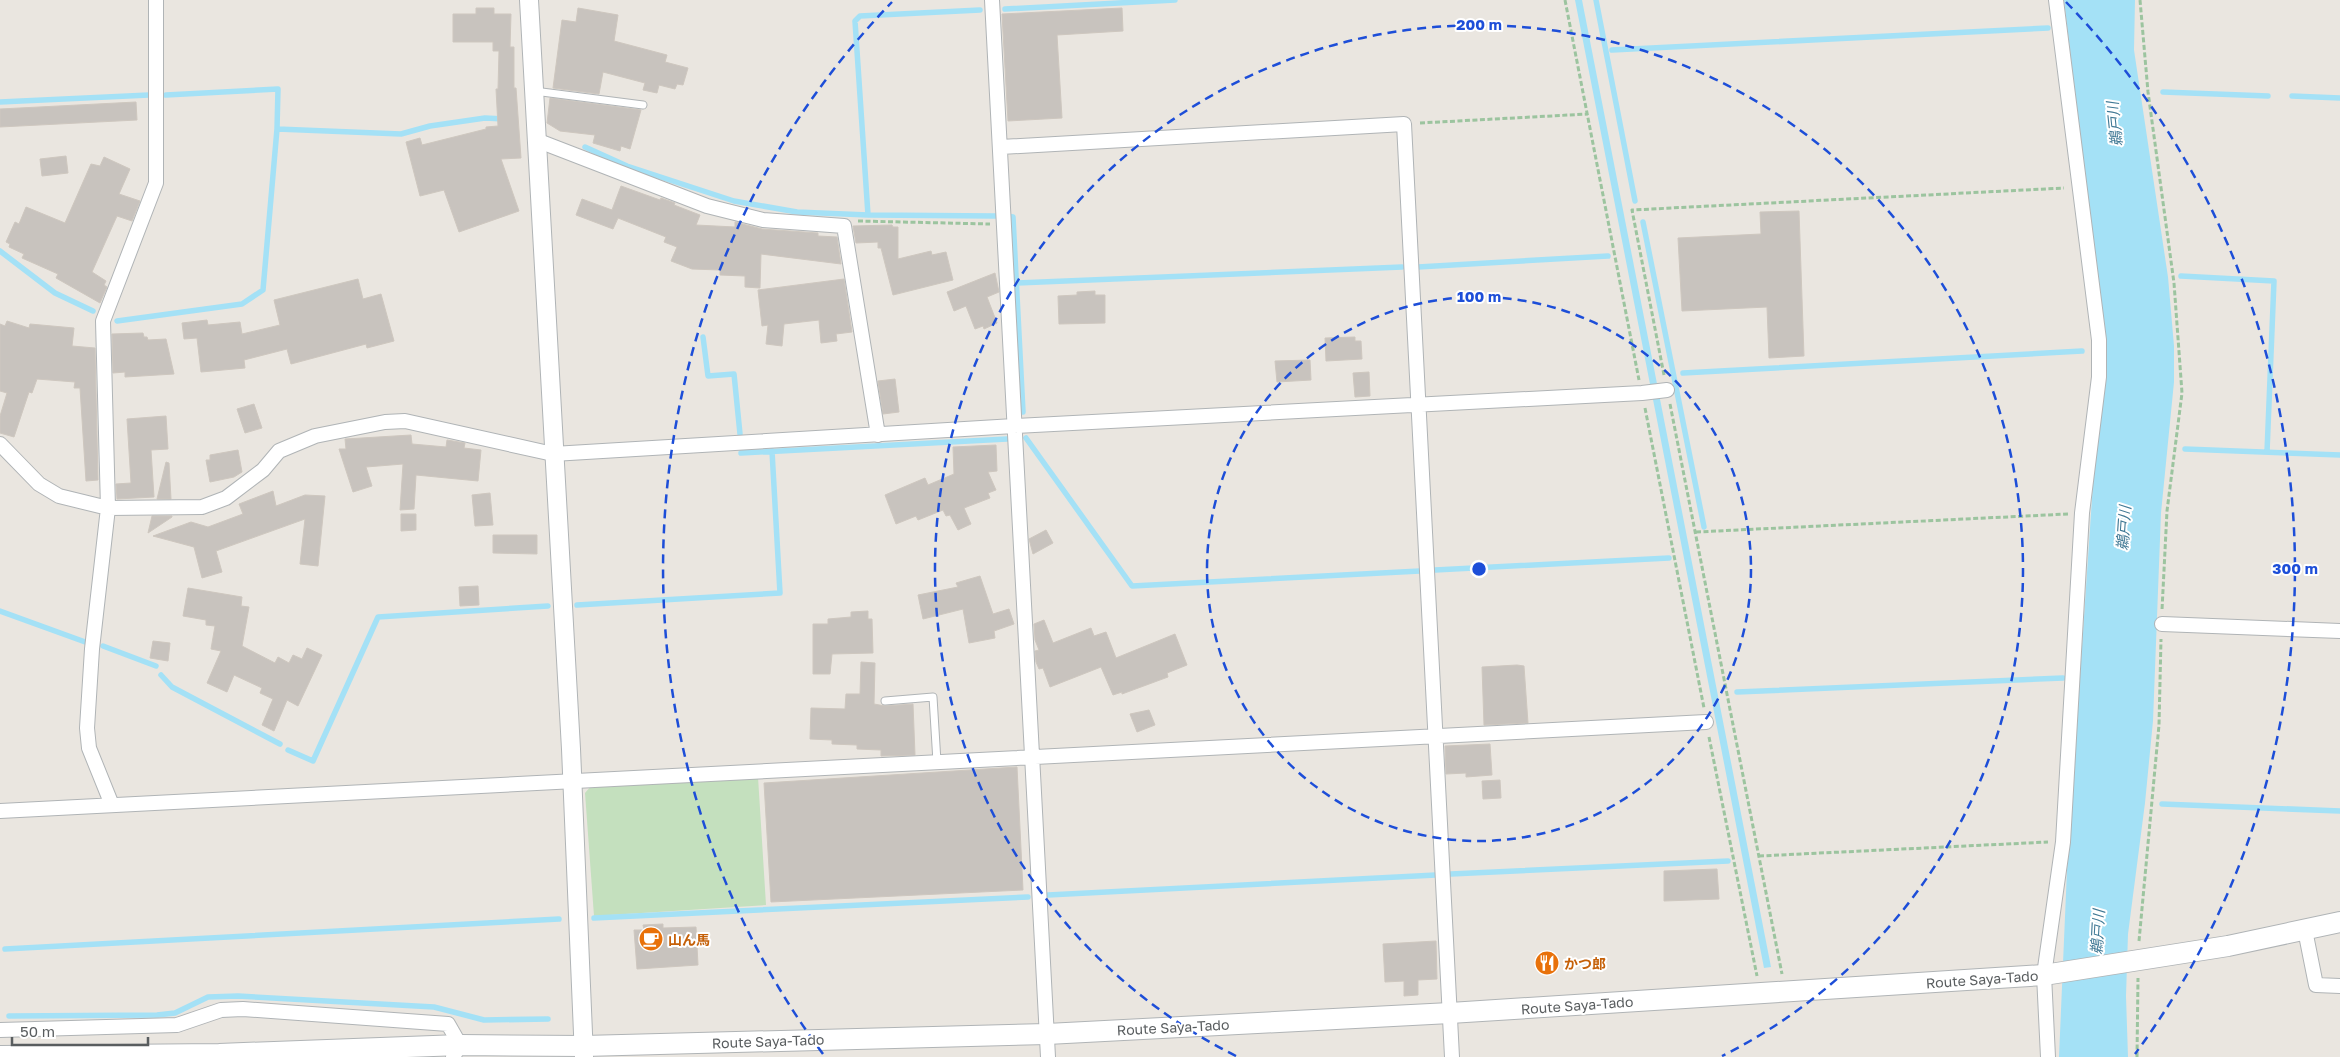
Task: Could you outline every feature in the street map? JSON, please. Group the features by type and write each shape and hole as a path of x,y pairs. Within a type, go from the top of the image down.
{"main road":[{"name":"Route Saya-Tado","path":"0,1056 584,1051 1047,1034 1450,1013 2049,975 2138,962 2340,922"}],"street":[{"path":"112,805 89,748 87,728 92,649 108,508 102,321 156,183 156,0"},
{"path":"529,0 584,1051"},
{"path":"992,0 1048,1057"},
{"path":"2048,1057 2049,975 2064,842 2082,514 2099,377 2100,340 2056,0"},
{"path":"1001,147 1404,124 1452,1057"},
{"path":"536,140 707,206 763,220 844,226 878,435"},
{"path":"0,444 39,484 59,496 108,508 202,507 226,498 263,470 279,451 315,436 385,422 405,420 553,454 1014,426 1642,393 1667,390"},
{"path":"2162,624 2340,631"},
{"path":"0,811 1706,722"},
{"path":"2305,930 2316,985 2340,986"},
{"path":"0,1030 177,1025 221,1010 243,1009 448,1024 456,1051"}],"lane":[{"path":"534,90 643,105"},
{"path":"884,701 933,696 937,762"}],"path":[{"path":"1565,0 1760,993"},
{"path":"2138,1057 2138,962 2159,724 2167,511 2182,393 2174,283 2148,92 2140,0"},
{"path":"1404,124 1588,114"},
{"path":"1785,992 1632,210 2080,187"},
{"path":"844,226 852,221 1004,225"},
{"path":"1696,532 2082,514"},
{"path":"1759,856 2064,842"}],"green space":[{"path":"758,777 766,905 594,916 585,793 591,786"}],"water":[{"path":"1575,0 1582,0 1771,967 1764,968"},
{"name":"鵜戸川","path":"2064,0 2135,0 2134,50 2168,277 2174,346 2174,382 2161,513 2153,721 2145,803 2128,934 2126,996 2128,1057 2059,1057 2067,870 2096,439 2105,341"}],"building":[{"path":"476,8 494,8 494,14 511,14 510,47 514,47 514,88 516,88 521,158 501,159 519,211 459,232 444,190 420,196 406,142 420,138 422,145 486,129 486,127 498,126 496,89 498,89 499,51 493,51 493,42 453,42 453,14 476,14"},
{"path":"578,8 618,15 614,41 667,55 665,62 688,68 683,85 677,84 675,89 659,85 657,93 643,90 645,83 603,72 599,94 553,88 562,20 576,22"},
{"path":"1122,8 1123,31 1057,35 1062,118 1008,121 1002,14"},
{"path":"550,98 641,110 630,149 621,146 620,151 593,143 595,135 560,131 547,123"},
{"path":"136,102 137,120 0,127 0,109"},
{"path":"66,156 68,173 42,176 40,159"},
{"path":"104,157 130,169 119,194 140,201 132,221 117,216 92,272 106,281 104,285 107,287 100,303 56,278 58,274 22,258 24,254 9,247 10,244 6,242 15,222 19,224 26,207 65,223 91,164 100,166"},
{"path":"621,186 660,200 661,198 675,203 674,205 700,215 696,225 735,227 735,222 762,229 818,233 818,236 837,237 841,264 761,254 760,288 745,287 745,276 720,275 720,270 692,269 671,261 677,247 664,242 666,237 618,218 613,229 576,215 582,199 612,210"},
{"path":"1799,211 1804,356 1769,358 1767,307 1682,311 1678,238 1761,234 1760,212"},
{"path":"892,225 893,227 898,227 898,259 931,251 932,255 946,252 953,280 893,295 881,248 878,248 878,242 856,243 853,226"},
{"path":"995,273 999,292 987,297 997,323 984,329 983,326 975,329 966,306 954,311 947,292"},
{"path":"358,279 363,299 381,294 394,341 367,348 366,344 291,364 287,349 244,360 245,368 201,372 197,338 184,339 182,323 207,320 208,325 240,322 242,334 280,325 274,300"},
{"path":"844,279 852,332 836,334 837,341 821,343 819,320 784,324 782,346 766,344 768,325 762,326 758,290"},
{"path":"1095,291 1095,295 1105,295 1105,323 1059,324 1058,296 1077,295 1077,292"},
{"path":"7,321 29,328 30,324 74,328 72,346 95,348 98,480 86,481 80,388 74,388 75,382 37,379 32,393 29,392 14,437 0,433 0,416 7,393 0,391 0,324 5,326"},
{"path":"143,333 144,337 147,337 148,340 166,339 174,374 125,377 125,372 113,373 112,334"},
{"path":"1355,337 1355,341 1361,341 1362,359 1326,361 1325,338"},
{"path":"1310,360 1311,380 1277,382 1275,361"},
{"path":"1369,372 1370,396 1355,397 1353,373"},
{"path":"895,379 899,412 883,414 878,381"},
{"path":"254,404 262,428 245,433 237,409"},
{"path":"166,416 168,449 151,450 154,497 117,499 116,484 131,483 127,419"},
{"path":"411,435 412,444 446,447 447,440 465,443 464,448 481,450 478,481 416,475 414,509 400,510 403,464 366,467 372,486 353,492 339,449 346,449 345,439"},
{"path":"996,445 997,471 988,472 996,490 988,493 990,498 964,508 971,524 958,530 950,515 946,516 943,510 918,520 916,516 896,524 885,495 925,478 928,485 954,474 953,447"},
{"path":"238,450 242,472 234,477 210,482 206,460 210,460 210,455"},
{"path":"166,462 169,463 171,499 157,499"},
{"path":"273,491 276,506 305,495 325,496 318,566 300,564 305,519 216,551 222,572 202,578 194,547 153,536 191,522 208,527 243,514 239,504"},
{"path":"490,493 493,525 475,526 472,495"},
{"path":"401,514 416,514 416,530 401,531"},
{"path":"152,516 172,516 172,517 148,533"},
{"path":"1046,530 1053,543 1033,554 1029,539"},
{"path":"493,535 537,535 537,554 493,553"},
{"path":"980,576 993,614 1009,609 1014,624 994,631 995,638 969,643 963,609 923,619 918,595 958,587 956,583"},
{"path":"478,586 479,605 460,606 459,587"},
{"path":"188,588 242,597 241,606 249,607 242,646 275,663 278,657 289,663 293,655 302,659 307,648 322,655 298,706 287,700 274,731 262,725 273,699 260,693 262,688 234,675 227,692 207,683 221,651 211,649 215,626 206,625 206,620 183,616"},
{"path":"868,611 868,619 872,619 873,653 832,654 830,674 813,674 813,624 828,624 828,619 851,617 851,612"},
{"path":"1044,620 1053,643 1091,628 1094,636 1106,632 1116,658 1175,634 1187,665 1167,673 1168,677 1122,694 1122,692 1113,695 1101,667 1050,687 1043,668 1039,669 1036,662 1035,651 1039,650 1035,640 1034,624"},
{"path":"153,641 170,643 168,661 150,658"},
{"path":"861,662 875,663 874,704 885,706 913,704 915,755 881,756 881,750 857,749 857,745 832,744 832,740 810,739 811,708 845,709 846,694 860,694"},
{"path":"1524,666 1528,723 1484,725 1482,667"},
{"path":"1149,710 1155,725 1137,732 1130,714"},
{"path":"1490,744 1492,775 1466,777 1466,773 1446,774 1445,746"},
{"path":"1017,767 1023,890 771,902 764,783"},
{"path":"1500,780 1501,798 1483,799 1482,781"},
{"path":"1717,869 1719,899 1664,901 1664,871"},
{"path":"663,924 663,928 696,927 698,965 637,969 634,930 644,930 643,925"},
{"path":"1436,941 1437,979 1418,980 1418,995 1404,996 1404,981 1385,982 1383,944"}],"waterway":[{"path":"1005,9 1175,0"},
{"path":"1596,0 1635,201"},
{"path":"868,215 855,21 860,16 980,10"},
{"path":"1612,50 2048,28"},
{"path":"166,95 278,89 277,129"},
{"path":"2163,92 2268,96"},
{"path":"0,102 149,95"},
{"path":"2292,96 2340,98"},
{"path":"117,321 242,304 263,290 277,129 401,134 430,126 485,118 504,119"},
{"path":"585,147 627,166 734,201 797,212 868,215 996,216"},
{"path":"1007,216 1013,217 1023,412"},
{"path":"1643,222 1704,527"},
{"path":"0,251 55,293 93,311"},
{"path":"1418,267 1608,256"},
{"path":"1017,283 1402,267"},
{"path":"2181,276 2274,281 2267,452"},
{"path":"703,337 708,376 734,374 740,434"},
{"path":"1683,373 2082,351"},
{"path":"1026,438 1132,586 1420,571"},
{"path":"741,453 1007,439"},
{"path":"2185,449 2340,455"},
{"path":"577,605 780,593 772,451"},
{"path":"1435,570 1669,558"},
{"path":"288,750 313,761 378,617 548,606"},
{"path":"0,611 88,643"},
{"path":"103,646 156,666"},
{"path":"161,675 172,687 280,744"},
{"path":"1737,692 2063,678"},
{"path":"2162,804 2340,811"},
{"path":"1451,874 1728,861"},
{"path":"1048,895 1436,875"},
{"path":"594,918 1028,897"},
{"path":"5,949 559,919"},
{"path":"9,1016 157,1015 175,1013 208,997 238,996 434,1007 484,1020 548,1019"}],"place":[{"name":"山ん馬","path":"651,939"},
{"name":"かつ郎","path":"1547,963"}]}
